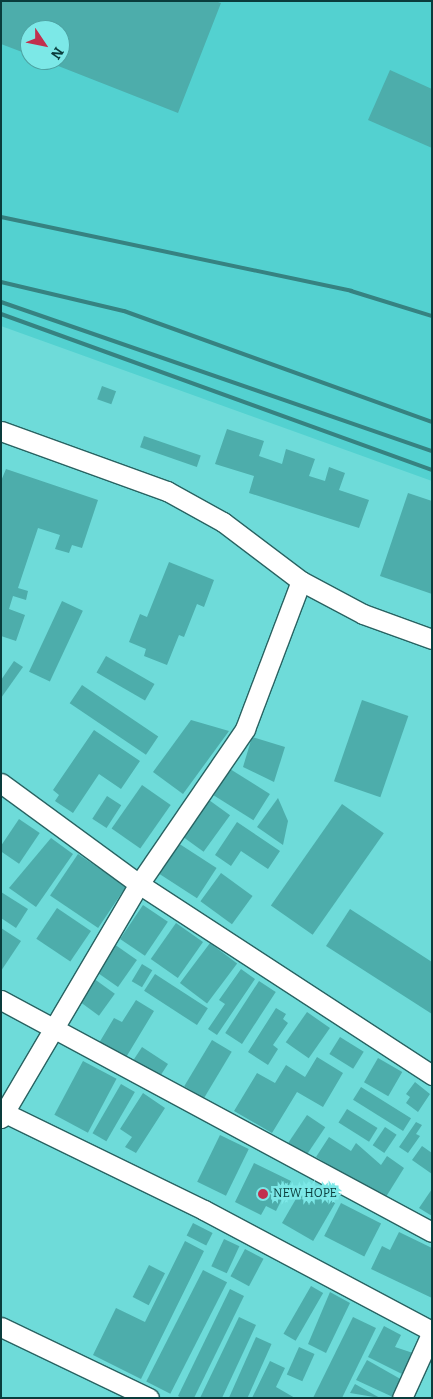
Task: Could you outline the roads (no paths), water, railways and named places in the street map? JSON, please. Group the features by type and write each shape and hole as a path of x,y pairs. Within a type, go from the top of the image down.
{"street":[{"path":"1,431 167,491 224,522 301,581 363,614 432,639"},
{"path":"301,581 245,729 139,884 2,1114 204,1210 432,1331 402,1398"},
{"path":"1,783 139,884 432,1075"},
{"path":"1,1000 53,1030 432,1232"},
{"path":"1,1327 149,1398"}],"railway":[{"path":"1,217 351,291 432,316"},
{"path":"1,282 124,311 432,422"},
{"path":"1,302 432,451"},
{"path":"1,314 432,470"}],"place":[{"name":"NEW HOPE","path":"263,1194"}]}
